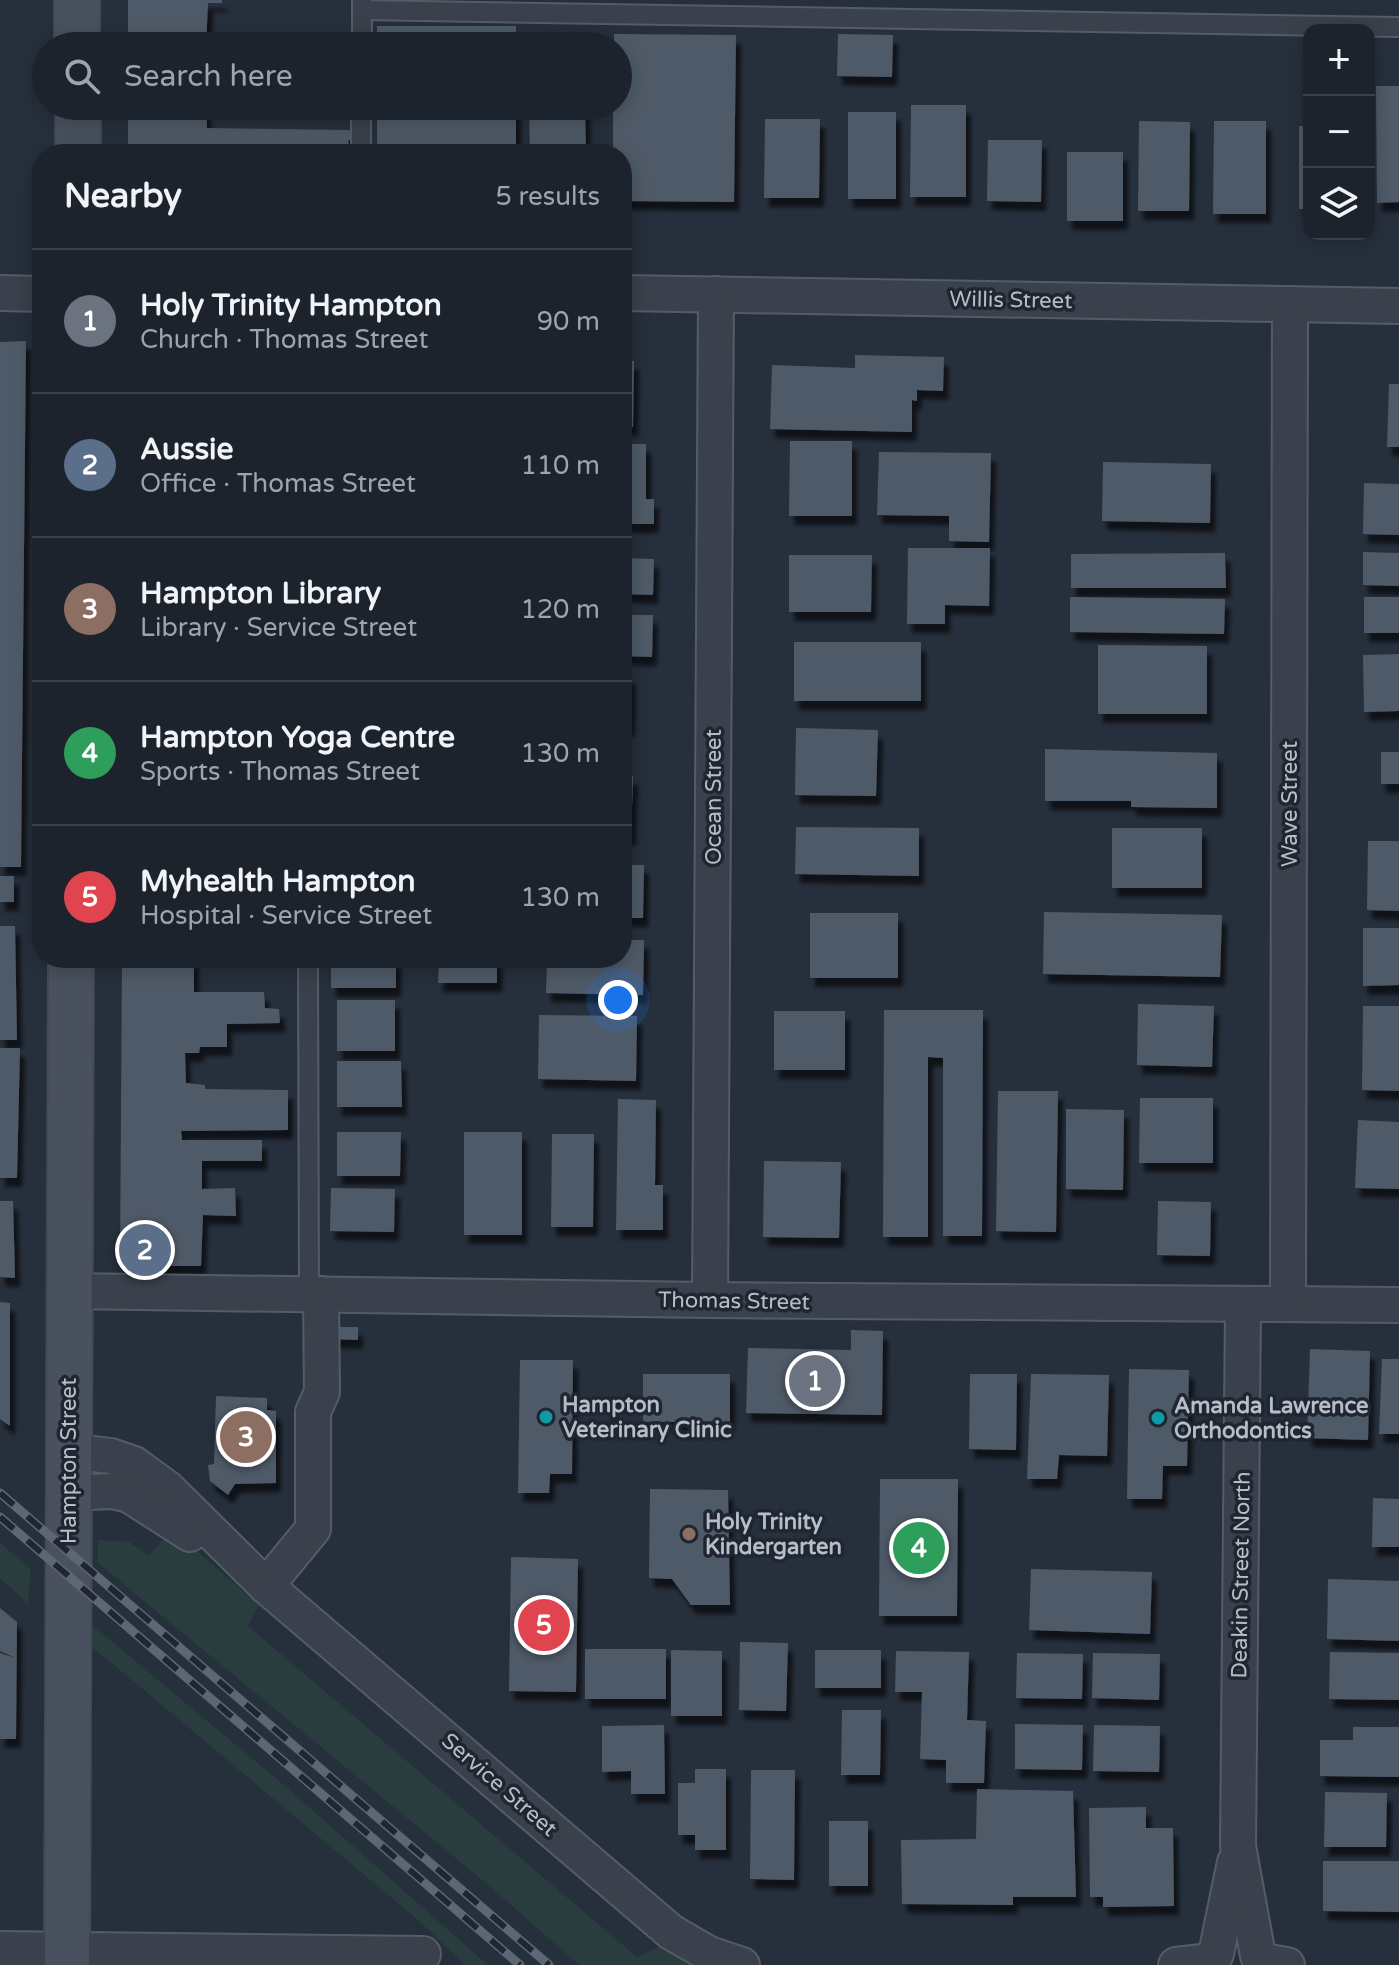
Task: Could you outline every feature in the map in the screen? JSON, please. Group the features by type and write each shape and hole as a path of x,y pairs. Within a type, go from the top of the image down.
{"main road":[{"path":"77,0 77,32"},
{"path":"78,120 78,144"},
{"name":"Hampton Street","path":"67,1957 71,968"}],"street":[{"path":"0,293 32,294"},
{"name":"Willis Street","path":"632,293 1399,306"},
{"name":"Ocean Street","path":"710,1300 716,294"},
{"name":"Wave Street","path":"1288,1304 1290,304"},
{"name":"Thomas Street","path":"68,1291 1399,1305"},
{"path":"266,1586 313,1529 313,1412 322,1392 315,1294"},
{"name":"Deakin Street North","path":"1212,1960 1238,1846 1243,1305"},
{"name":"Service Street","path":"68,1472 111,1456 134,1464 167,1488 266,1586 671,1932 709,1954 742,1965"},
{"name":"Deakin Street North","path":"1238,1846 1268,1962"},
{"path":"1176,1965 1212,1960 1232,1947 1242,1947 1268,1962"},
{"path":"0,1949 67,1957 423,1954"}],"lane":[{"path":"362,32 362,5 1399,27"},
{"path":"361,120 361,144"},
{"path":"308,968 315,1294"}],"shaded area":[{"path":"172,1529 259,1605 248,1626 637,1957 662,1945 688,1965 579,1965 487,1884 98,1563 97,1540 129,1542 149,1556"},
{"path":"0,1543 31,1569 28,1604 0,1578"},
{"path":"85,1619 284,1785 488,1965 465,1965 418,1920 85,1642"}],"building":[{"path":"128,0 222,0 222,3 208,3 207,32 128,32"},
{"path":"377,26 516,26 516,32 377,32"},
{"path":"632,34 736,35 734,202 632,201 632,144 613,144 613,120 632,120"},
{"path":"838,34 893,35 892,77 837,76"},
{"path":"1376,86 1399,86 1399,202 1377,203"},
{"path":"911,105 966,105 966,197 910,197"},
{"path":"848,112 896,112 896,199 848,199"},
{"path":"765,119 820,119 819,198 764,198"},
{"path":"128,120 207,120 207,128 353,130 353,141 348,140 349,144 128,144"},
{"path":"377,120 516,120 516,144 377,144"},
{"path":"529,120 585,120 586,144 530,144"},
{"path":"1139,121 1190,122 1189,211 1138,211"},
{"path":"1214,121 1266,121 1266,214 1213,214"},
{"path":"1299,126 1303,126 1303,209 1299,209"},
{"path":"988,140 1042,140 1041,202 987,201"},
{"path":"1067,152 1123,152 1123,221 1067,221"},
{"path":"26,341 21,867 0,867 0,342"},
{"path":"855,355 944,357 943,391 917,390 917,401 912,400 912,432 770,429 772,365 855,368"},
{"path":"632,361 634,361 633,427"},
{"path":"1389,384 1399,384 1399,447 1387,447"},
{"path":"790,441 852,441 852,516 789,516"},
{"path":"632,444 646,444 646,499 654,499 654,524 632,524"},
{"path":"879,452 991,453 989,542 949,541 949,516 877,515"},
{"path":"1103,462 1211,464 1210,523 1102,521"},
{"path":"1364,483 1399,484 1399,535 1363,534"},
{"path":"908,548 990,548 989,606 945,605 945,624 907,624"},
{"path":"1363,552 1399,553 1399,586 1363,585"},
{"path":"1225,553 1226,588 1071,588 1071,554"},
{"path":"789,555 872,555 871,612 789,612"},
{"path":"632,558 654,559 653,595 632,594"},
{"path":"1070,597 1225,599 1224,634 1070,632"},
{"path":"1364,597 1399,597 1399,633 1364,633"},
{"path":"632,615 653,615 652,657 632,656"},
{"path":"794,642 921,642 921,701 794,701"},
{"path":"1098,645 1207,646 1207,714 1098,714"},
{"path":"1399,654 1399,711 1364,712 1363,655"},
{"path":"796,728 878,730 876,796 795,795"},
{"path":"1045,749 1217,753 1217,808 1131,807 1131,801 1045,801"},
{"path":"1381,752 1399,752 1399,784 1381,784"},
{"path":"796,827 919,828 919,876 795,874"},
{"path":"1112,828 1202,828 1202,888 1112,888"},
{"path":"1368,841 1399,841 1399,911 1367,910"},
{"path":"632,865 644,865 643,918 632,918"},
{"path":"0,876 14,876 14,902 0,902"},
{"path":"1044,912 1222,915 1220,977 1043,974"},
{"path":"810,913 898,913 898,978 810,978"},
{"path":"0,926 15,926 17,1040 0,1040"},
{"path":"1363,928 1399,928 1399,985 1363,986"},
{"path":"632,940 644,940 643,995 546,993 547,968 632,968"},
{"path":"122,968 194,968 194,992 264,992 265,1008 279,1009 280,1023 227,1024 227,1047 200,1047 199,1053 185,1053 186,1083 205,1085 205,1089 288,1090 288,1130 181,1131 182,1140 262,1140 262,1161 202,1161 202,1189 235,1188 236,1216 203,1215 201,1266 120,1266"},
{"path":"331,968 396,968 396,988 331,988"},
{"path":"439,968 497,968 497,983 438,983"},
{"path":"337,1000 395,1000 395,1051 337,1051"},
{"path":"1138,1004 1214,1006 1212,1067 1137,1065"},
{"path":"1363,1006 1399,1006 1399,1091 1362,1090"},
{"path":"884,1010 983,1010 982,1236 943,1236 943,1058 928,1057 928,1237 883,1237"},
{"path":"774,1011 845,1011 845,1070 774,1070"},
{"path":"539,1015 637,1016 636,1081 538,1079"},
{"path":"0,1048 20,1048 17,1178 0,1178"},
{"path":"337,1061 401,1061 402,1107 337,1107"},
{"path":"998,1091 1058,1091 1056,1232 996,1231"},
{"path":"1140,1098 1213,1098 1213,1163 1139,1163"},
{"path":"618,1099 656,1100 655,1185 663,1185 663,1230 616,1230"},
{"path":"1066,1109 1124,1110 1123,1190 1066,1189"},
{"path":"1358,1120 1399,1122 1399,1189 1355,1188"},
{"path":"337,1132 401,1132 400,1176 337,1176"},
{"path":"464,1132 522,1132 522,1235 464,1235"},
{"path":"552,1134 594,1134 593,1227 551,1227"},
{"path":"764,1161 841,1162 839,1238 763,1237"},
{"path":"331,1188 395,1189 394,1232 330,1231"},
{"path":"0,1201 13,1201 15,1278 0,1277"},
{"path":"1158,1201 1211,1202 1210,1256 1157,1255"},
{"path":"0,1302 10,1303 10,1426 0,1419"},
{"path":"333,1327 358,1327 358,1340 333,1339"},
{"path":"851,1330 883,1331 882,1415 746,1413 748,1348 851,1350"},
{"path":"1310,1349 1370,1351 1368,1440 1307,1438"},
{"path":"1382,1359 1399,1359 1399,1434 1379,1434"},
{"name":"Hampton Veterinary Clinic","path":"520,1360 573,1360 572,1474 550,1474 549,1493 518,1493"},
{"name":"Amanda Lawrence Orthodontics","path":"1129,1369 1189,1370 1187,1466 1163,1466 1162,1499 1127,1499"},
{"path":"643,1374 730,1374 730,1422 643,1422"},
{"path":"970,1374 1017,1374 1016,1450 969,1449"},
{"path":"1031,1374 1109,1375 1107,1456 1059,1455 1057,1479 1027,1479"},
{"path":"216,1396 267,1398 267,1410 276,1411 276,1483 235,1484 228,1495 210,1481 208,1465 214,1464"},
{"path":"880,1479 958,1479 957,1616 879,1616"},
{"name":"Holy Trinity Kindergarten","path":"650,1489 728,1490 730,1605 691,1605 672,1579 649,1578"},
{"path":"1373,1498 1399,1499 1399,1547 1372,1547"},
{"path":"511,1557 578,1559 576,1692 509,1691"},
{"path":"1031,1569 1152,1572 1150,1634 1029,1630"},
{"path":"1328,1579 1399,1581 1399,1641 1327,1639"},
{"path":"0,1608 17,1622 16,1739 0,1739 0,1653 15,1658 0,1651"},
{"path":"740,1642 788,1643 786,1711 739,1710"},
{"path":"585,1649 666,1649 666,1699 585,1699"},
{"path":"671,1650 722,1651 722,1716 671,1716"},
{"path":"815,1650 881,1650 881,1688 815,1688"},
{"path":"896,1651 969,1652 967,1720 986,1721 984,1783 946,1783 946,1760 920,1759 922,1692 895,1692"},
{"path":"1330,1652 1399,1653 1399,1700 1329,1699"},
{"path":"1017,1653 1083,1654 1082,1699 1016,1698"},
{"path":"1093,1653 1160,1654 1159,1700 1092,1698"},
{"path":"842,1710 881,1710 880,1775 841,1775"},
{"path":"1015,1724 1083,1725 1082,1770 1015,1769"},
{"path":"664,1725 665,1794 631,1794 631,1771 602,1772 602,1726"},
{"path":"1094,1725 1160,1726 1159,1772 1093,1771"},
{"path":"1353,1727 1399,1727 1399,1777 1320,1776 1320,1740 1353,1740"},
{"path":"695,1769 726,1769 726,1850 695,1850 695,1835 678,1835 678,1783 695,1783"},
{"path":"751,1770 795,1770 794,1880 750,1879"},
{"path":"977,1789 1073,1791 1076,1897 1013,1897 1013,1905 902,1904 901,1840 976,1839"},
{"path":"1325,1792 1387,1793 1386,1847 1324,1847"},
{"path":"1146,1807 1146,1828 1173,1828 1174,1906 1103,1907 1103,1897 1090,1897 1089,1808"},
{"path":"829,1821 868,1821 868,1886 829,1886"},
{"path":"1323,1861 1399,1861 1399,1912 1323,1911"}],"railway":[{"path":"0,1493 549,1965"},
{"path":"0,1517 520,1965"}],"place":[{"name":"Aussie","path":"145,1250"},
{"name":"Holy Trinity Hampton","path":"815,1381"},
{"name":"Hampton Veterinary Clinic","path":"546,1417"},
{"name":"Amanda Lawrence Orthodontics","path":"1158,1418"},
{"name":"Hampton Library","path":"246,1437"},
{"name":"Holy Trinity Kindergarten","path":"689,1534"},
{"name":"Hampton Yoga Centre","path":"919,1548"},
{"name":"Myhealth Hampton","path":"544,1625"}]}
